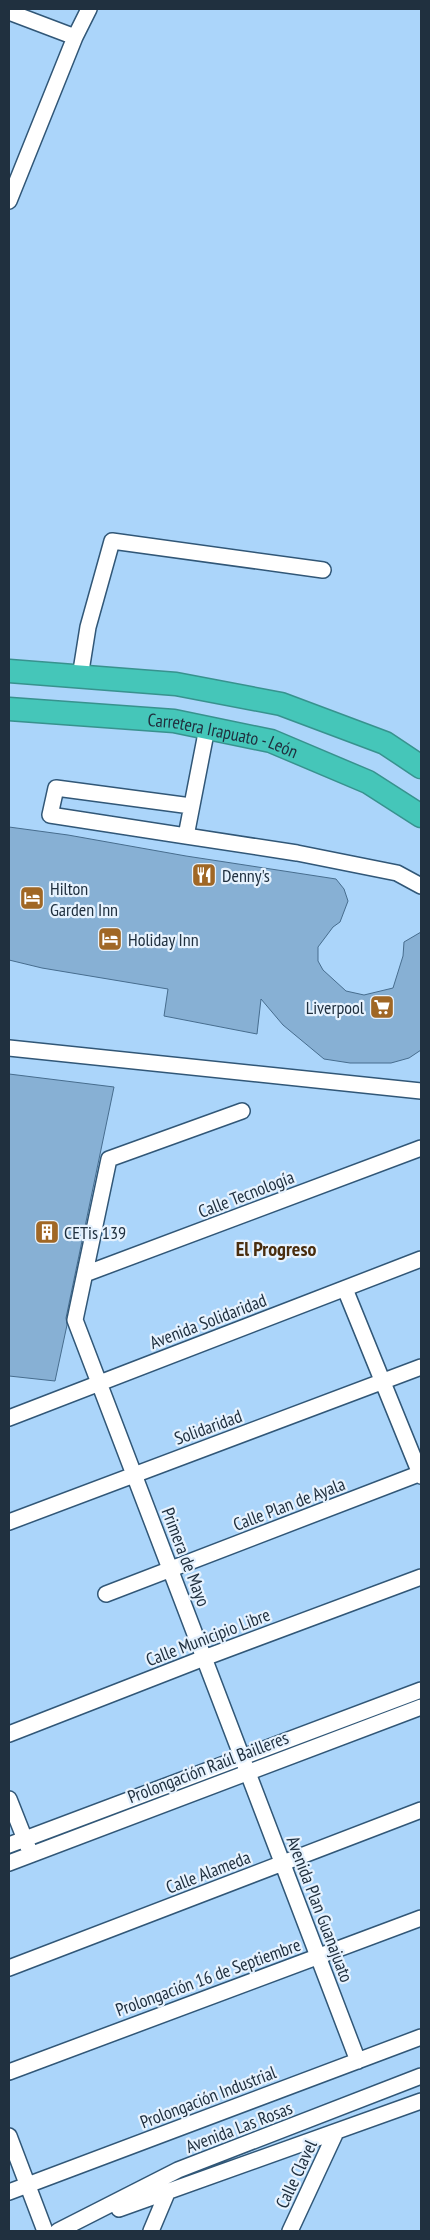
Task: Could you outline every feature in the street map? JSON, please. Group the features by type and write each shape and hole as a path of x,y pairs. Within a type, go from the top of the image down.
{"highway":[{"path":"9,671 176,684 281,704 385,743 421,767"},
{"name":"Carretera Irapuato - León","path":"9,709 174,721 270,741 368,782 421,816"}],"street":[{"path":"9,201 75,37 89,9"},
{"path":"9,12 75,37"},
{"path":"80,676 88,627 112,541 323,570"},
{"path":"186,836 207,728"},
{"path":"191,806 56,788 50,816 297,853 397,873 421,886"},
{"path":"9,1048 421,1091"},
{"name":"Primera de Mayo","path":"242,1110 109,1159 75,1320 246,1772"},
{"name":"Calle Tecnología","path":"85,1274 421,1148"},
{"name":"Avenida Solidaridad","path":"9,1418 421,1259"},
{"path":"345,1289 421,1474"},
{"name":"Solidaridad","path":"9,1522 421,1367"},
{"name":"Calle Plan de Ayala","path":"106,1594 421,1474"},
{"name":"Calle Municipio Libre","path":"9,1734 421,1576"},
{"name":"Prolongación Raúl Bailleres","path":"9,1845 421,1690"},
{"name":"Prolongación Raúl Bailleres","path":"9,1863 421,1707"},
{"name":"Avenida Plan Guanajuato","path":"246,1772 358,2061"},
{"path":"9,1799 31,1854"},
{"name":"Calle Alameda","path":"9,1968 421,1810"},
{"name":"Prolongación 16 de Septiembre","path":"9,2072 421,1918"},
{"name":"Prolongación Industrial","path":"9,2192 421,2037"},
{"name":"Avenida Las Rosas","path":"58,2231 178,2170 421,2076"},
{"name":"Avenida Las Rosas","path":"75,2223 167,2193 421,2101"},
{"name":"Calle Clavel","path":"290,2231 336,2132"},
{"path":"9,2136 45,2231"},
{"path":"151,2231 167,2193"}],"building":[{"path":"9,827 336,879 344,889 348,901 340,922 333,927 318,947 318,961 323,970 346,991 364,995 393,988 403,956 404,942 421,932 421,1050 409,1058 391,1063 350,1063 324,1059 283,1025 261,999 257,1034 164,1016 168,989 42,968 9,960"},
{"name":"CETis 139","path":"9,1074 114,1087 66,1318 67,1325 55,1381 9,1376"}],"place":[{"name":"Denny's","path":"204,875"},
{"name":"Hilton Garden Inn","path":"32,898"},
{"name":"Holiday Inn","path":"110,939"},
{"name":"Liverpool","path":"382,1007"},
{"name":"CETis 139","path":"47,1232"}],"district":[{"name":"El Progreso","path":"276,1249"}]}
